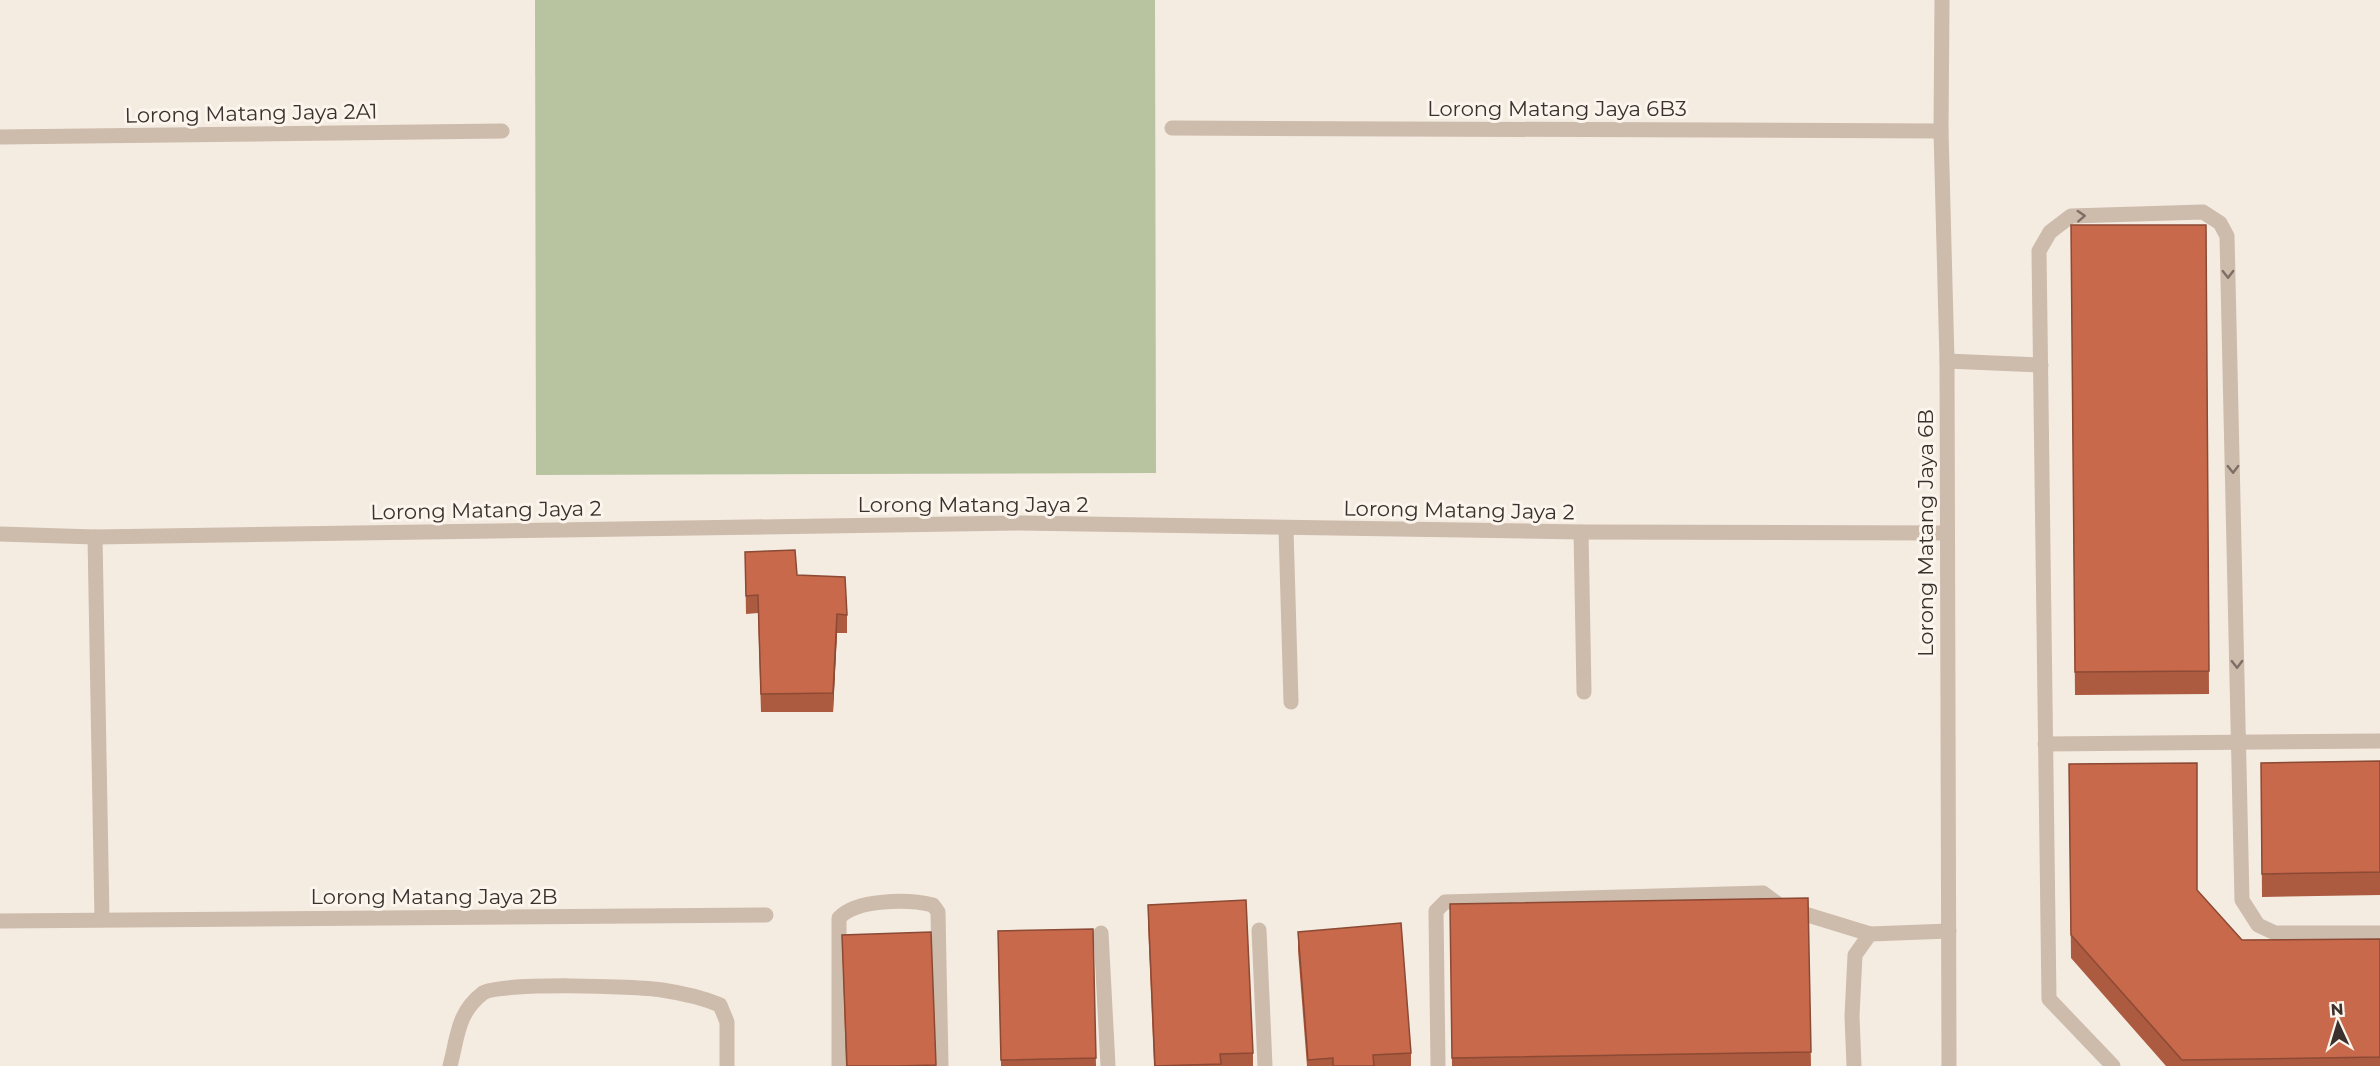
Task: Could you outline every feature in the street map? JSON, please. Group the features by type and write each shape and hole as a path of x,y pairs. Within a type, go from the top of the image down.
{"street":[{"name":"Lorong Matang Jaya 6B","path":"1942,0 1941,131 1947,361 1945,533 1949,1066"},
{"name":"Lorong Matang Jaya 6B3","path":"1172,128 1941,131"},
{"name":"Lorong Matang Jaya 2A1","path":"0,137 502,130"},
{"path":"2113,1066 2049,999 2039,251 2050,232 2071,216 2203,212 2220,224 2227,236 2242,900 2258,925 2276,933 2380,933"},
{"path":"1947,361 2041,365"},
{"name":"Lorong Matang Jaya 2","path":"0,534 95,537 1020,523 1286,529 1945,533"},
{"path":"1286,529 1291,702"},
{"path":"1581,532 1584,692"},
{"path":"95,537 102,919"},
{"path":"2045,744 2380,741"},
{"path":"1438,1066 1436,911 1445,902 1763,893 1782,907 1869,934 1948,931"},
{"path":"839,1066 839,918 846,910 858,905 920,902 933,905 938,912 941,1066"},
{"name":"Lorong Matang Jaya 2B","path":"0,921 766,915"},
{"path":"1259,930 1265,1066"},
{"path":"1101,933 1108,1066"},
{"path":"1854,1066 1852,1016 1855,955 1869,934"},
{"path":"450,1066 464,1010 486,991 551,986 660,989 703,997 720,1005 727,1022 727,1066"}],"green space":[{"path":"535,0 1155,0 1156,473 536,475"}],"building":[{"path":"2071,225 2206,225 2209,671 2075,672"},
{"path":"795,550 797,575 845,577 847,615 837,614 833,693 761,694 758,595 746,596 745,552"},
{"path":"2380,761 2380,872 2262,874 2261,763"},
{"path":"2197,763 2197,890 2242,940 2380,939 2380,1057 2182,1060 2071,935 2069,764"},
{"path":"1808,898 1811,1052 1452,1058 1450,904"},
{"path":"1246,900 1253,1053 1220,1054 1221,1064 1155,1066 1148,905"},
{"path":"1401,923 1411,1053 1373,1055 1374,1066 1333,1066 1333,1058 1308,1060 1298,932"},
{"path":"1093,929 1096,1058 1001,1060 998,931"},
{"path":"931,932 936,1065 847,1066 842,935"}]}
